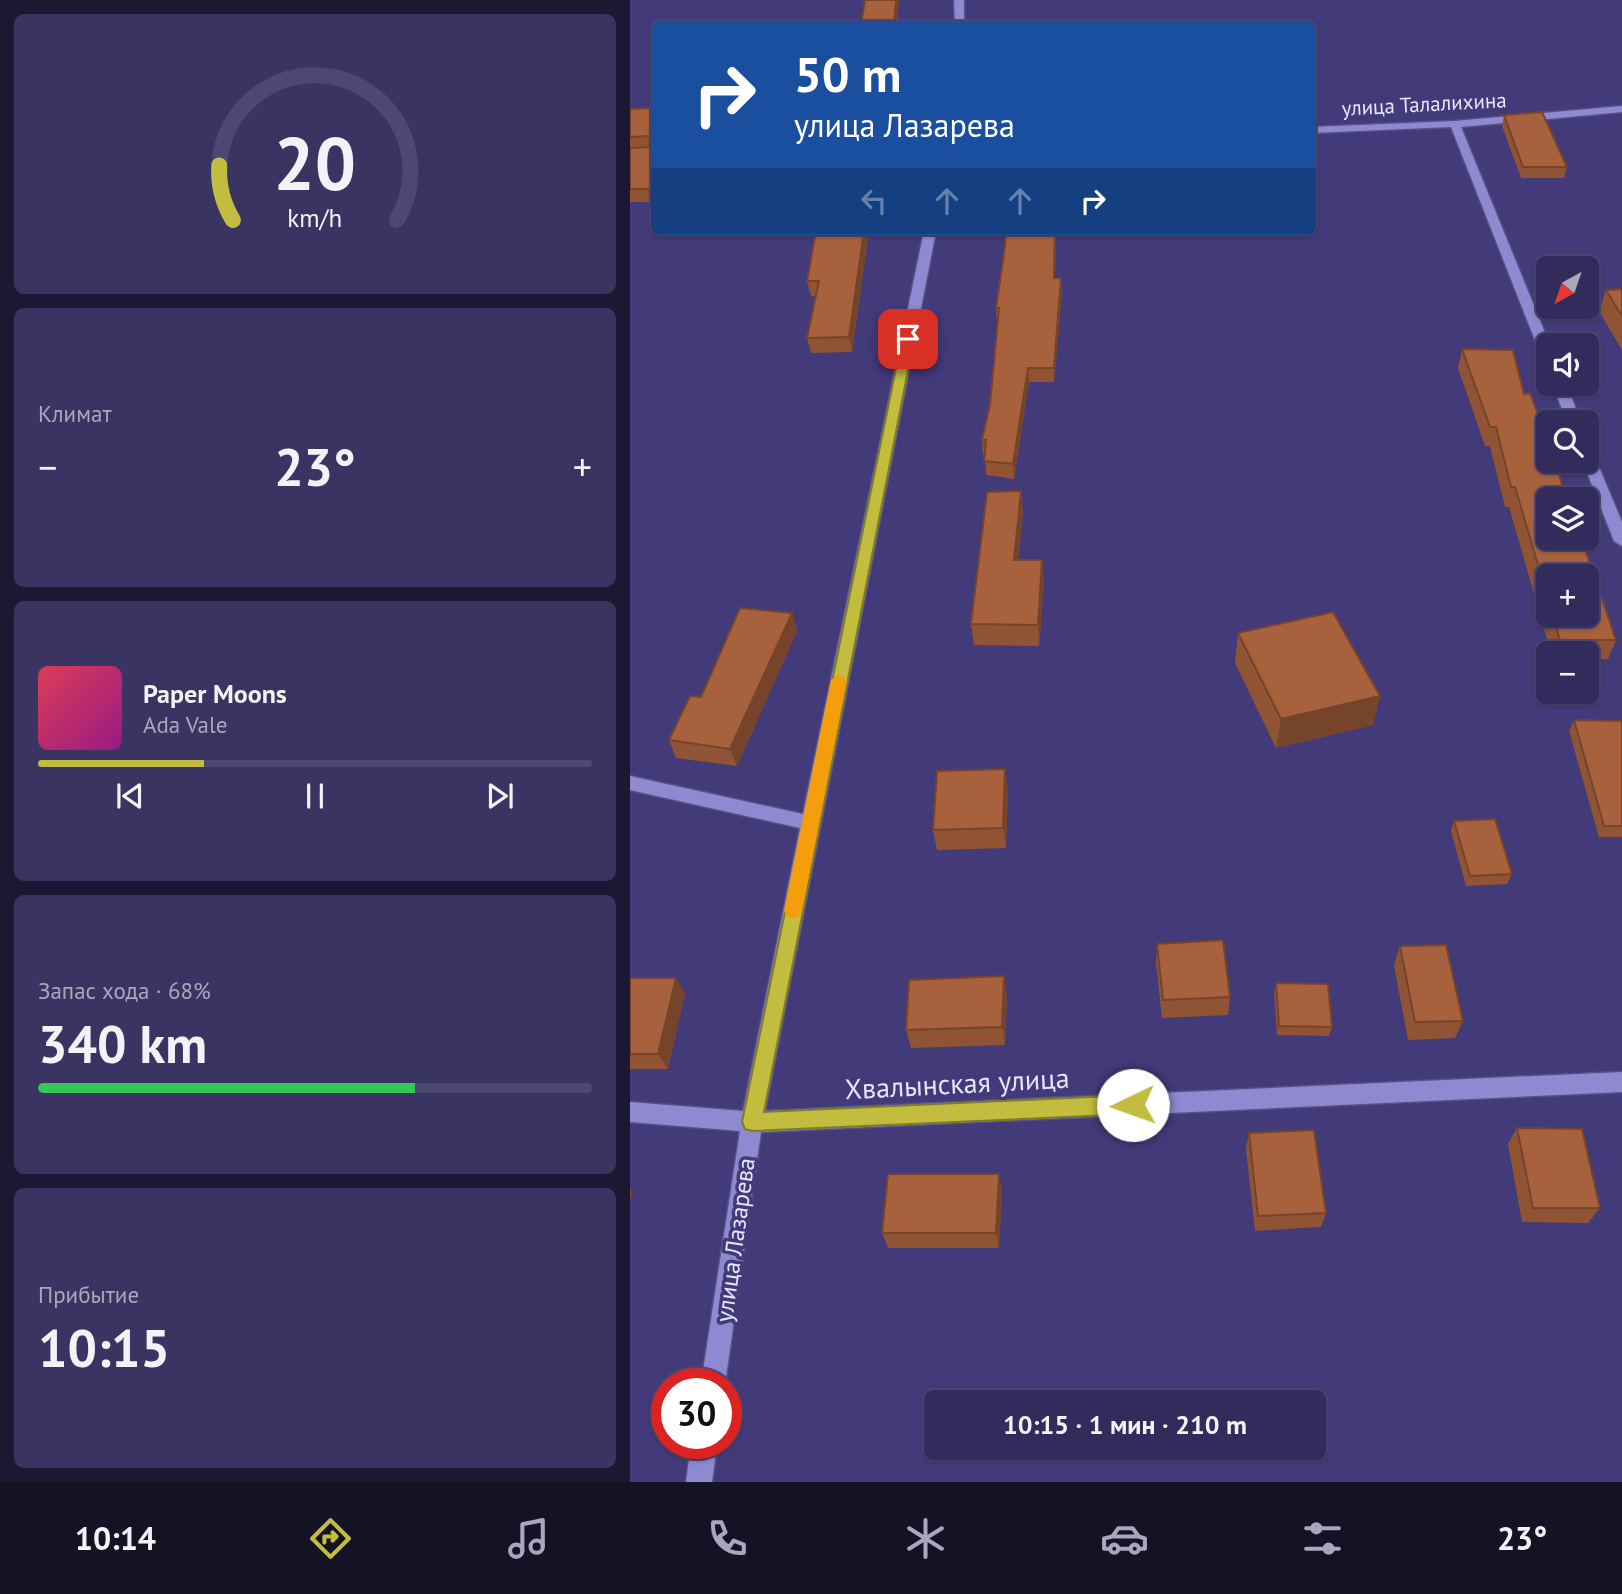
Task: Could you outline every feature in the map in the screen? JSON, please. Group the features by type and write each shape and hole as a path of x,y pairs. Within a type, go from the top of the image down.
{"street":[{"path":"958,0 960,21"},
{"name":"улица Талалихина","path":"1316,130 1455,124 1622,109"},
{"path":"1455,124 1539,333"},
{"name":"улица Лазарева","path":"715,1368 752,1122 929,235"},
{"path":"1595,473 1622,541"},
{"path":"630,783 810,823"},
{"name":"Хвалынская улица","path":"630,1112 752,1122 1622,1082"},
{"path":"699,1482 702,1459"}],"building":[{"path":"865,0 896,0 894,21 862,21"},
{"path":"651,108 651,139 650,136 630,137 630,109"},
{"path":"1542,112 1567,167 1523,167 1504,115"},
{"path":"650,147 650,189 630,189 630,148"},
{"path":"815,235 863,235 849,337 807,338 819,281 807,281"},
{"path":"1006,235 1055,235 1054,278 1061,278 1054,368 1028,368 1013,464 984,461 986,440 982,440 990,404 999,308 996,308"},
{"path":"1622,289 1622,316 1606,290"},
{"path":"1462,349 1513,350 1524,394 1530,393 1536,410 1536,473 1559,473 1563,487 1536,487 1536,550 1585,550 1590,564 1538,564 1515,487 1511,487 1496,427 1490,427"},
{"path":"1021,491 1014,560 1042,560 1038,625 971,624 987,492"},
{"path":"1599,590 1616,640 1560,640 1556,627 1599,627"},
{"path":"740,608 792,613 730,749 669,740 690,696 701,697"},
{"path":"1333,612 1380,696 1281,719 1238,633"},
{"path":"1574,720 1622,721 1622,826 1604,826"},
{"path":"1005,769 1003,828 933,830 937,771"},
{"path":"1495,819 1512,874 1470,876 1454,821"},
{"path":"1223,940 1230,997 1163,1000 1157,944"},
{"path":"1446,945 1463,1021 1415,1022 1400,946"},
{"path":"1004,976 1002,1027 906,1030 909,980"},
{"path":"630,978 676,978 658,1054 630,1054"},
{"path":"1276,983 1328,984 1332,1027 1279,1026"},
{"path":"1517,1128 1582,1129 1600,1208 1533,1208"},
{"path":"1314,1130 1326,1213 1258,1216 1249,1133"},
{"path":"888,1174 999,1174 996,1233 882,1233"}],"slow traffic":[{"path":"793,911 839,680"}],"route":[{"path":"908,339 752,1122 1133,1105"}]}
